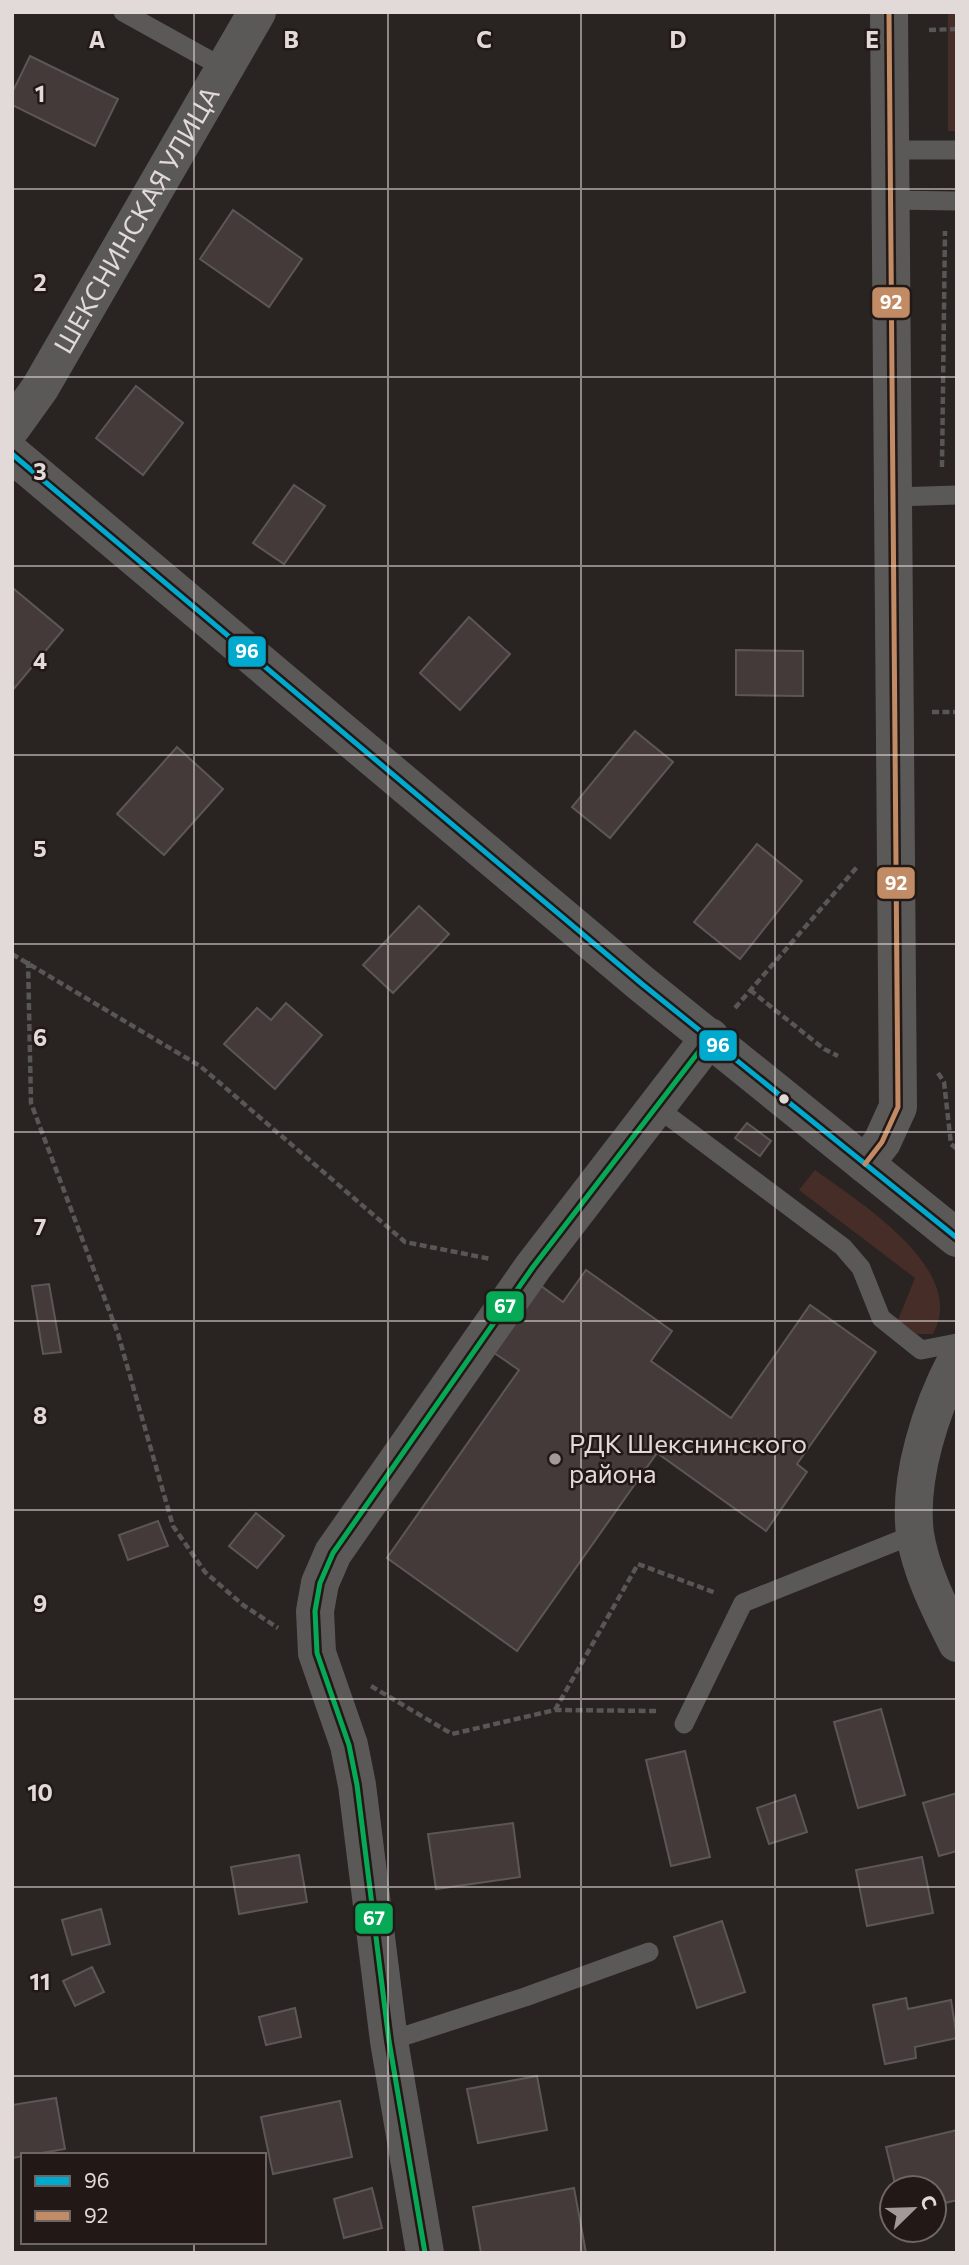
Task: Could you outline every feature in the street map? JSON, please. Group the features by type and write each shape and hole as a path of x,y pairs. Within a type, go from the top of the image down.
{"street":[{"name":"ШЕКСНИНСКАЯ УЛИЦА","path":"12,427 40,388 222,67 257,12"},
{"path":"865,1164 882,1142 898,1107 889,12"},
{"path":"12,454 720,1026 865,1164 957,1238"},
{"path":"425,2253 389,2041 357,1785 349,1745 317,1653 315,1611 320,1583 333,1553 533,1267 655,1105 720,1026"},
{"path":"957,1359 925,1444 918,1480 915,1534 936,1600 957,1643"}],"lane":[{"path":"123,12 222,67"},
{"path":"891,150 957,150"},
{"path":"891,200 951,201"},
{"path":"895,497 950,495"},
{"path":"655,1105 842,1247 861,1268 881,1318 921,1350 957,1343"},
{"path":"687,1718 743,1603 915,1534"},
{"path":"389,2041 525,1997 649,1952"}],"path":[{"path":"950,495 951,201"},
{"path":"720,1026 897,821"},
{"path":"12,954 28,961 200,1066 405,1242 533,1267"},
{"path":"28,961 31,1103 118,1334 173,1526 205,1572 243,1605 452,1734 555,1710 687,1718"},
{"path":"750,990 824,1049 838,1056"},
{"path":"932,1063 944,1082 951,1144 957,1149"},
{"path":"555,1710 638,1564 743,1603"}],"shaded area":[{"path":"948,12 957,12 957,131 948,131"},
{"path":"815,1170 881,1219 923,1262 936,1286 940,1310 933,1334 917,1334 898,1320 915,1278 799,1190"}],"building":[{"path":"30,56 118,99 95,146 12,105 12,93"},
{"path":"233,210 302,259 269,307 200,259"},
{"path":"136,386 183,423 143,475 96,438"},
{"path":"294,485 325,506 284,564 253,543"},
{"path":"14,589 63,630 12,691 12,592"},
{"path":"469,617 510,654 460,710 420,673"},
{"path":"736,650 803,651 803,696 736,695"},
{"path":"635,731 673,762 610,838 572,807"},
{"path":"177,747 223,789 164,855 117,814"},
{"path":"757,844 802,881 740,959 694,922"},
{"path":"419,906 449,934 393,993 363,965"},
{"path":"286,1003 322,1035 275,1089 224,1044 257,1008 271,1020"},
{"path":"747,1123 771,1141 760,1156 735,1138"},
{"name":"РДК Шекснинского района","path":"586,1270 672,1331 651,1361 731,1418 810,1305 876,1352 797,1464 807,1472 766,1531 657,1453 517,1651 387,1558 519,1370 490,1350 537,1283 563,1302"},
{"path":"49,1284 61,1352 43,1354 32,1286"},
{"path":"256,1513 284,1536 257,1568 229,1546"},
{"path":"158,1521 168,1546 128,1560 119,1535"},
{"path":"881,1709 905,1795 858,1808 834,1722"},
{"path":"685,1751 710,1857 671,1866 646,1760"},
{"path":"957,1793 957,1851 939,1856 923,1803"},
{"path":"795,1795 807,1832 769,1844 757,1808"},
{"path":"513,1823 520,1877 436,1889 428,1834"},
{"path":"299,1855 307,1902 239,1914 231,1867"},
{"path":"922,1857 933,1913 867,1926 856,1870"},
{"path":"101,1909 110,1944 72,1955 62,1920"},
{"path":"722,1921 745,1992 697,2008 674,1937"},
{"path":"92,1967 104,1992 75,2006 63,1981"},
{"path":"906,1998 908,2009 951,2000 957,2038 915,2047 916,2058 885,2064 873,2005"},
{"path":"295,2008 301,2037 266,2045 259,2017"},
{"path":"537,2076 547,2130 478,2143 467,2089"},
{"path":"56,2098 65,2149 21,2153 21,2156 12,2158 12,2105"},
{"path":"340,2101 352,2157 273,2174 261,2117"},
{"path":"957,2130 957,2200 948,2202 948,2174 893,2174 886,2147"},
{"path":"372,2188 382,2228 344,2238 334,2199"},
{"path":"574,2188 586,2253 481,2253 473,2207"}],"transit line":[{"name":"92","path":"865,1164 882,1142 898,1107 889,12"},
{"name":"96","path":"12,454 642,984 957,1238"},
{"name":"67","path":"425,2253 389,2041 357,1785 349,1745 317,1653 315,1611 320,1583 333,1553 533,1267 710,1037"}],"place":[{"name":"РДК Шекснинского района","path":"555,1459"}]}
